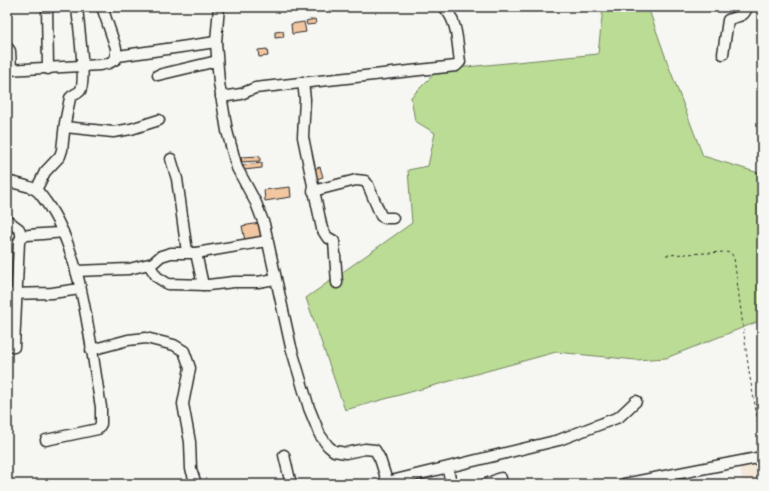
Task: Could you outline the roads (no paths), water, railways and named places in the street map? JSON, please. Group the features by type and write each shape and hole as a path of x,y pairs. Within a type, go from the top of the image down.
{"street":[{"path":"47,7 48,69"},
{"path":"36,190 45,172 60,156 64,144 65,127 70,98 80,91 82,87 83,67 77,7"},
{"path":"102,7 118,56"},
{"path":"219,7 216,42 221,97 227,131 237,168 256,203 268,241 275,279 305,395 320,434 328,446 340,453 365,449 375,450 380,459 388,483 559,440 619,417 636,401"},
{"path":"221,97 241,94 255,88 350,77 381,76 458,65 460,62 453,20 444,7"},
{"path":"723,54 728,20 745,14 747,7"},
{"path":"7,47 10,51 9,70 83,67 109,63 118,56 216,42"},
{"path":"158,75 218,62"},
{"path":"303,82 305,99 303,138 322,229 327,237 334,241 337,283"},
{"path":"65,127 113,132 131,129 159,120"},
{"path":"171,159 177,180 192,252 203,285"},
{"path":"313,191 361,180 368,185 381,216 385,218 393,218"},
{"path":"7,181 36,190 52,210 63,232 76,271 80,289 101,407 100,427 93,431 46,440"},
{"path":"7,220 19,229 22,236 12,257 11,295 14,347"},
{"path":"22,236 63,232"},
{"path":"76,271 122,270 149,265 170,253 192,252 268,241"},
{"path":"149,265 157,277 165,283 203,285 258,282 275,279"},
{"path":"11,295 80,289"},
{"path":"91,350 128,340 146,338 174,344 184,352 190,368 183,404 190,442 191,469 196,484"},
{"path":"284,455 291,484"},
{"path":"628,484 762,457"},
{"path":"448,468 452,484"},
{"path":"486,484 501,478"}]}
